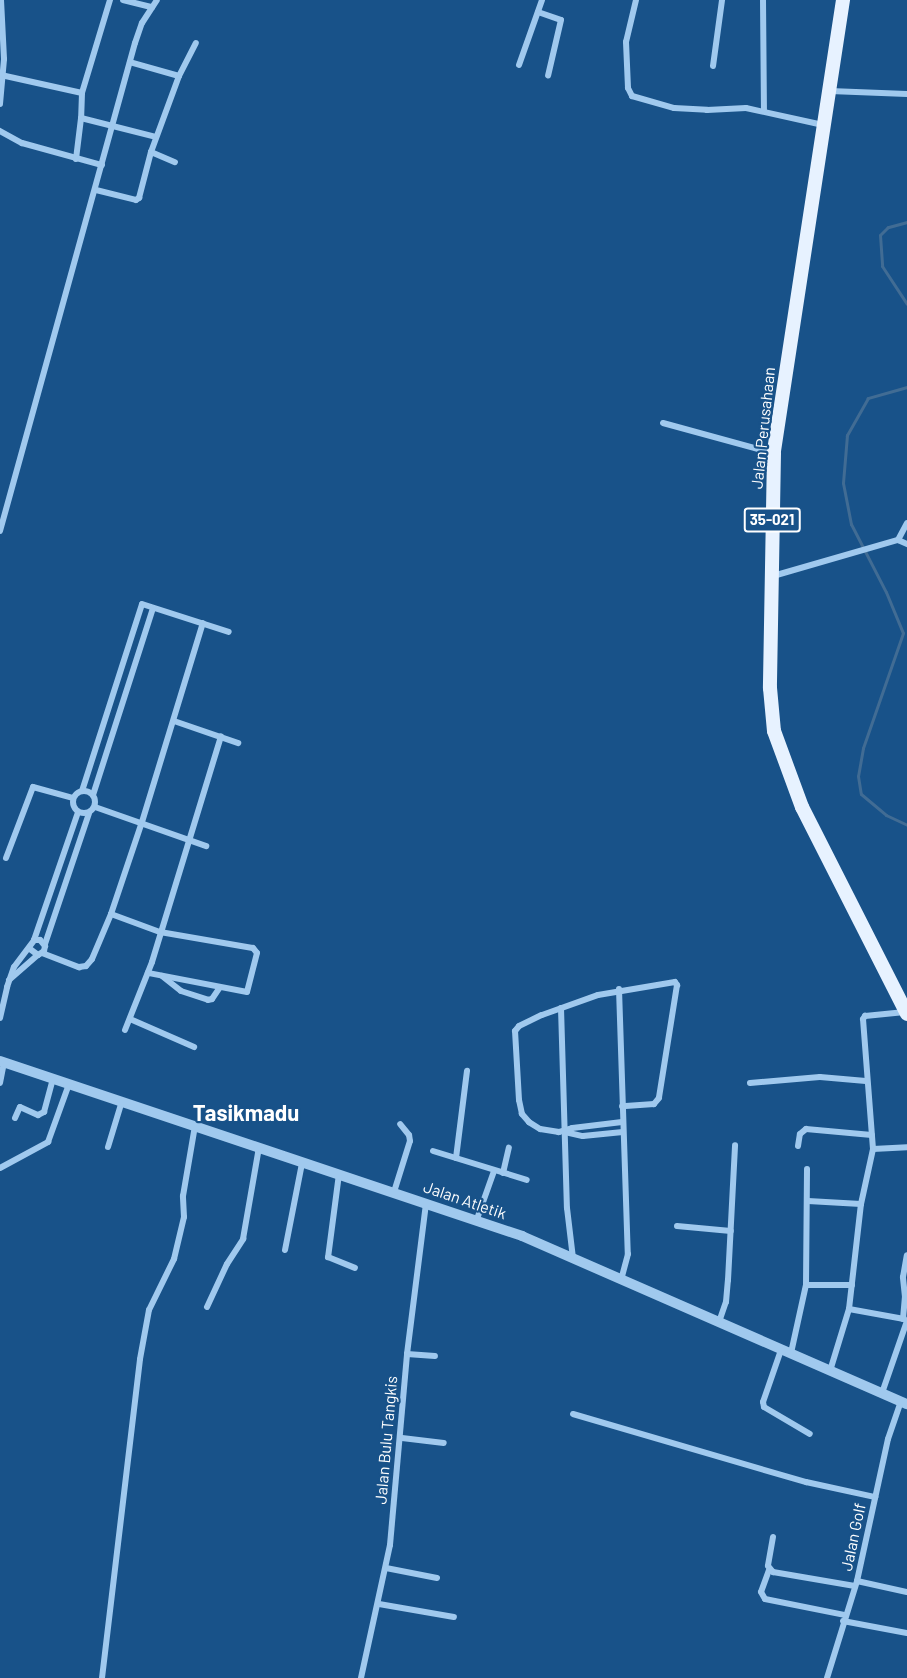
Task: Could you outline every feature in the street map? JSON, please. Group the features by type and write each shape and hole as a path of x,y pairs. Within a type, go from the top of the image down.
{"main road":[{"name":"Jalan Perusahaan","path":"843,0 774,453 770,678 774,731 802,807 906,1013"}],"street":[{"path":"0,104 1,0"},
{"path":"76,159 82,93 111,0"},
{"path":"123,0 152,7"},
{"path":"0,531 130,62 142,24 157,0"},
{"path":"636,0 626,42 628,88 632,96 674,108 707,110 746,108 824,125"},
{"path":"714,66 722,0"},
{"path":"763,0 764,111"},
{"path":"519,65 538,12 539,1"},
{"path":"538,12 561,20 548,76"},
{"path":"96,190 137,199 156,137 179,76 196,43"},
{"path":"130,62 179,76"},
{"path":"1,75 82,93"},
{"path":"829,91 907,94"},
{"path":"81,118 156,137"},
{"path":"0,131 22,143 102,165"},
{"path":"151,152 175,162"},
{"path":"663,423 774,453"},
{"path":"898,540 907,523"},
{"path":"773,576 898,540 907,544"},
{"path":"73,798 82,791 142,605 229,632"},
{"path":"95,807 93,795 153,608"},
{"path":"30,949 79,967 86,966 92,959 111,914 142,822 203,623"},
{"path":"111,700 123,704"},
{"path":"174,721 238,743"},
{"path":"125,1030 148,973 221,736"},
{"path":"6,858 33,788 73,798"},
{"path":"82,791 93,795"},
{"path":"73,798 73,806 78,812 89,813"},
{"path":"95,807 206,846"},
{"path":"9,980 40,954 45,944 89,813 95,807"},
{"path":"0,1018 9,980 19,960 30,949 34,940 78,812"},
{"path":"111,914 160,932 256,949 257,954 249,991 148,973"},
{"path":"34,940 40,940 45,944"},
{"path":"162,976 181,991 208,1000 212,999 220,987"},
{"path":"622,1106 653,1104 658,1100 677,985 674,981 619,989 561,1008 521,1024 514,1035 522,1114 529,1122 540,1129 583,1136 623,1132"},
{"path":"619,989 628,1254 621,1280"},
{"path":"561,1008 567,1208 573,1258"},
{"path":"830,1372 849,1309 861,1204 873,1149 863,1018 906,1013"},
{"path":"130,1019 194,1047"},
{"path":"0,1083 2,1062"},
{"name":"Jalan Atletik","path":"2,1062 477,1219 553,1247 621,1280 904,1403"},
{"path":"456,1158 467,1071"},
{"path":"750,1083 820,1077 866,1080"},
{"path":"15,1118 20,1107 38,1115 43,1113 53,1078"},
{"path":"0,1168 48,1142 69,1084"},
{"path":"108,1147 123,1101"},
{"path":"565,1132 572,1128 622,1122"},
{"path":"394,1192 410,1141 409,1135 400,1124"},
{"path":"102,1678 140,1359 149,1310 174,1259 184,1217 183,1196 196,1126"},
{"path":"798,1146 800,1134 806,1129 872,1135"},
{"path":"719,1322 726,1302 735,1145"},
{"path":"207,1307 227,1264 243,1239 259,1147"},
{"path":"873,1149 907,1147"},
{"path":"502,1173 509,1148"},
{"path":"434,1151 527,1180"},
{"path":"285,1250 302,1163"},
{"path":"807,1169 805,1189 808,1201 806,1285 786,1351 763,1402 764,1407 810,1434"},
{"path":"477,1219 494,1171"},
{"path":"339,1174 328,1257 355,1268"},
{"path":"808,1201 861,1204"},
{"name":"Jalan Bulu Tangkis","path":"361,1678 386,1568 402,1438 407,1354 426,1203"},
{"path":"677,1226 731,1231"},
{"path":"882,1394 906,1320 903,1276 907,1255"},
{"path":"806,1285 852,1285"},
{"path":"849,1309 906,1320"},
{"path":"407,1354 435,1356"},
{"name":"Jalan Golf","path":"826,1678 856,1584 888,1439 904,1403"},
{"path":"573,1414 806,1482 875,1497"},
{"path":"402,1438 444,1443"},
{"path":"773,1537 769,1570 761,1592 765,1599 907,1633"},
{"path":"386,1568 437,1578"},
{"path":"769,1570 794,1578 907,1592"},
{"path":"379,1604 454,1617"}],"waterway":[{"path":"907,222 888,227 880,235 882,266 907,304"},
{"path":"907,387 868,398 847,435 843,483 851,524 886,592 903,633 863,748 858,776 861,794 886,815 907,825"}],"district":[{"name":"Tasikmadu","path":"246,1113"}]}
